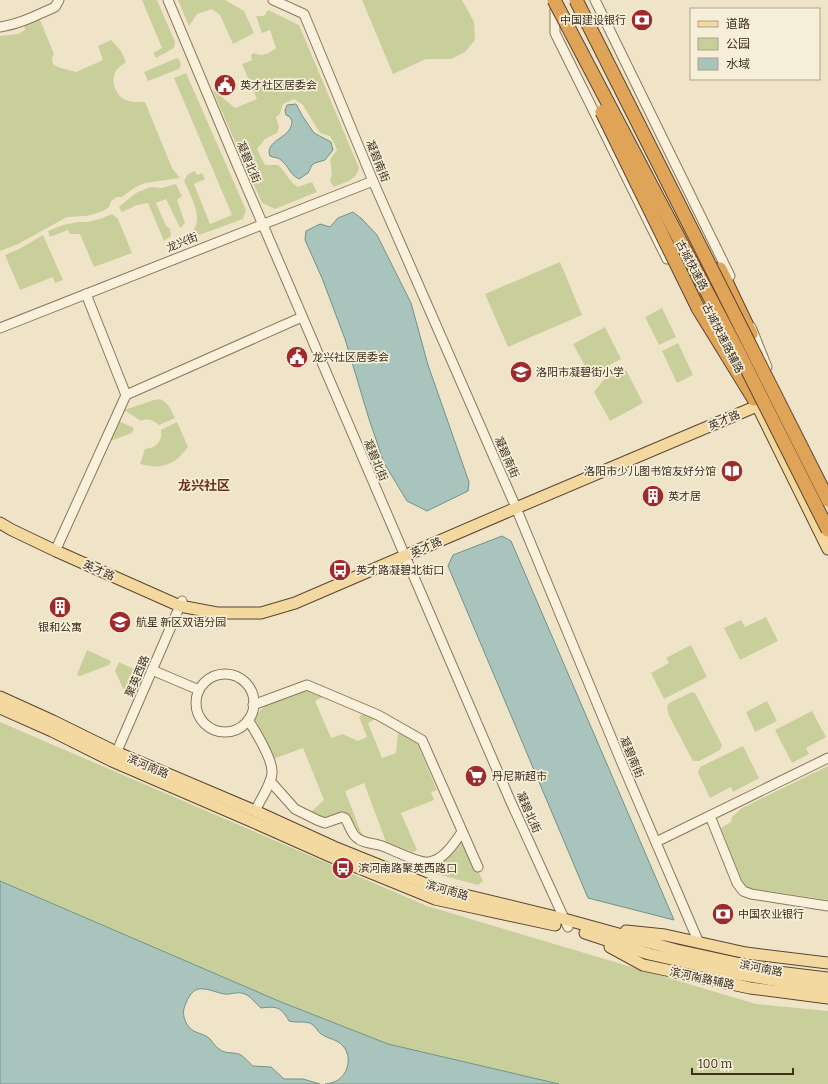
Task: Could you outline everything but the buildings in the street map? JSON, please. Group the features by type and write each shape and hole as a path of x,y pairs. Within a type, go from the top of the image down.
{"highway":[{"path":"577,0 614,61 720,269 774,383"},
{"name":"古城快速路","path":"577,0 828,500"},
{"path":"554,5 590,87 698,308 756,402"},
{"name":"古城快速路","path":"554,5 734,344 828,530"}],"main road":[{"path":"583,0 624,85 828,488"},
{"name":"古城快速路辅路","path":"554,5 756,402 828,549"},
{"name":"英才路","path":"0,523 56,551 181,603 221,608 264,607 297,598 404,554 659,442 756,402 774,383"},
{"name":"英才路","path":"0,518 15,527 57,547 181,603"},
{"name":"滨河南路","path":"0,697 54,721 114,757 332,857 435,899 566,923"},
{"name":"滨河南路","path":"0,708 114,757 255,811 334,847 436,888 566,923 649,954 729,972 828,988"},
{"path":"588,930 665,935 746,953 828,963"},
{"name":"滨河南路","path":"588,930 778,972 828,978"},
{"name":"滨河南路辅路","path":"588,930 643,965 750,988 828,998"}],"street":[{"path":"0,27 11,26 55,7 59,0"},
{"name":"凝碧北街","path":"168,0 262,224 404,554 566,923"},
{"name":"凝碧南街","path":"274,0 304,14 373,181 515,505 699,943"},
{"path":"594,0 726,267 774,383"},
{"name":"龙兴街","path":"0,328 373,181"},
{"path":"86,294 126,395"},
{"path":"57,547 126,395 302,317"},
{"name":"聚英西路","path":"114,757 181,603"},
{"path":"152,670 199,690"},
{"path":"225,674 235,676 244,681 251,690 254,700 253,710 248,720 240,727 230,731 220,731 210,727 202,720 197,711 196,700 199,690 205,681 214,676 225,674"},
{"path":"253,705 307,685 378,715 422,740 478,867"},
{"path":"248,720 254,728 270,760 272,770 270,780 255,811"},
{"path":"656,842 828,758"},
{"path":"270,780 295,809 317,820 325,822 342,817 345,818 354,836 361,841 389,848 419,860 428,862 437,859 446,853 462,832"},
{"path":"710,816 737,883 743,891 751,894 828,906"}],"green space":[{"path":"142,0 157,0 175,42 174,48 156,58 153,53 162,48"},
{"path":"178,0 225,0 244,11 254,33 233,44 220,15 212,9 197,14 189,26"},
{"path":"362,0 462,0 474,22 475,40 465,52 451,59 426,59 393,74"},
{"path":"268,10 299,25 359,168 358,172 353,178 334,187 330,181 332,174 330,159 337,150 330,136 320,133 303,105 294,99 283,104 280,114 276,117 279,127 277,133 265,139 257,149 265,165 278,165 298,187 312,182 317,192 275,209 262,203 212,89 235,108 257,99 242,64 252,60 251,55 254,53 260,55 265,54 276,48 270,30 262,33 256,16 264,16"},
{"path":"37,19 40,20 54,54 52,58 53,64 58,67 76,72 103,60 98,46 111,40 121,51 126,62 118,68 115,73 115,89 122,98 126,100 133,102 145,102 172,168 180,178 145,183 134,188 122,197 117,197 111,201 109,207 103,211 87,216 67,217 18,244 0,251 0,36 18,34 25,30 24,25"},
{"path":"177,58 181,65 179,69 148,81 144,72"},
{"path":"186,73 246,210 243,219 169,246 191,233 196,225 197,213 184,181 188,174 195,171 197,175 202,173 205,179 194,184 210,224 232,215 174,78"},
{"path":"176,184 182,196 177,200 185,223 180,228 166,199 156,203 166,226 170,229 171,236 164,241 148,203 137,205 122,212 119,207 136,193 150,187 162,188"},
{"path":"112,214 118,219 132,253 94,267 80,234 70,234 68,230 50,237 48,231 63,225 87,222"},
{"path":"43,235 63,280 55,283 53,277 20,290 5,255 21,248"},
{"path":"560,262 582,315 508,347 485,294"},
{"path":"662,308 676,337 659,345 645,317"},
{"path":"605,327 621,359 590,375 573,344"},
{"path":"678,343 693,375 677,383 662,351"},
{"path":"626,370 643,403 610,421 594,392 606,377"},
{"path":"160,399 168,405 175,418 159,425 150,420 141,421 124,410 154,400"},
{"path":"119,421 134,428 132,433 110,441"},
{"path":"177,422 188,447 183,453 173,462 161,466 148,466 140,464 145,449 152,447 160,441 161,430"},
{"path":"766,617 778,641 740,660 724,628 741,620 745,627"},
{"path":"691,645 707,677 664,699 651,673 669,663 666,658"},
{"path":"87,650 111,661 109,665 80,676 77,675"},
{"path":"119,662 138,671 128,699 115,671"},
{"path":"306,690 323,697 315,701 331,738 343,734 358,741 367,737 359,717 363,714 376,719 368,723 382,758 396,753 398,732 417,743 437,790 431,792 434,800 401,813 417,850 413,852 386,842 364,783 345,791 362,835 356,835 347,816 327,819 311,812 324,800 303,748 273,759 253,719 265,705"},
{"path":"692,692 695,693 722,745 720,750 699,761 693,761 669,716 667,707 669,703"},
{"path":"767,701 777,721 755,732 746,712"},
{"path":"812,711 826,737 806,748 809,754 792,763 775,730"},
{"path":"0,722 427,906 756,1004 828,1011 828,1084 559,1084 388,1044 281,1002 0,881"},
{"path":"743,746 759,778 733,792 731,787 710,798 698,773 700,767"},
{"path":"828,766 828,900 747,888 742,881 721,828 731,822 732,817 742,808"},
{"path":"458,843 465,843 483,881 478,885 433,873 428,868"}],"water":[{"path":"296,104 314,133 331,142 333,150 325,160 312,165 308,173 299,179 293,175 280,159 270,156 269,152 272,144 291,127 292,121 290,117 286,115 285,110 287,105"},
{"path":"353,212 377,235 411,303 428,365 469,482 468,491 427,511 407,501 384,463 345,339 322,278 305,240 306,231 320,224 330,227 338,218"},
{"path":"502,536 511,541 674,920 588,898 448,566 453,555"},
{"path":"0,881 281,1002 388,1044 559,1084 325,1084 334,1082 343,1076 348,1066 348,1056 346,1050 341,1044 321,1034 310,1023 289,1021 284,1013 278,1008 261,1008 249,996 244,994 224,994 206,989 197,989 189,996 184,1009 185,1020 192,1030 208,1037 221,1051 241,1055 253,1066 271,1067 284,1079 303,1079 320,1084 0,1084"}],"place":[{"name":"中国建设银行","path":"642,20"},
{"name":"英才社区居委会","path":"225,85"},
{"name":"龙兴社区居委会","path":"297,357"},
{"name":"洛阳市凝碧街小学","path":"521,372"},
{"name":"洛阳市少儿图书馆友好分馆","path":"732,471"},
{"name":"英才居","path":"653,496"},
{"name":"英才路凝碧北街口","path":"340,570"},
{"name":"银和公寓","path":"60,607"},
{"name":"航星 新区双语分园","path":"120,622"},
{"name":"丹尼斯超市","path":"476,776"},
{"name":"滨河南路聚英西路口","path":"343,868"},
{"name":"中国农业银行","path":"723,914"}],"district":[{"name":"龙兴社区","path":"204,485"}]}
